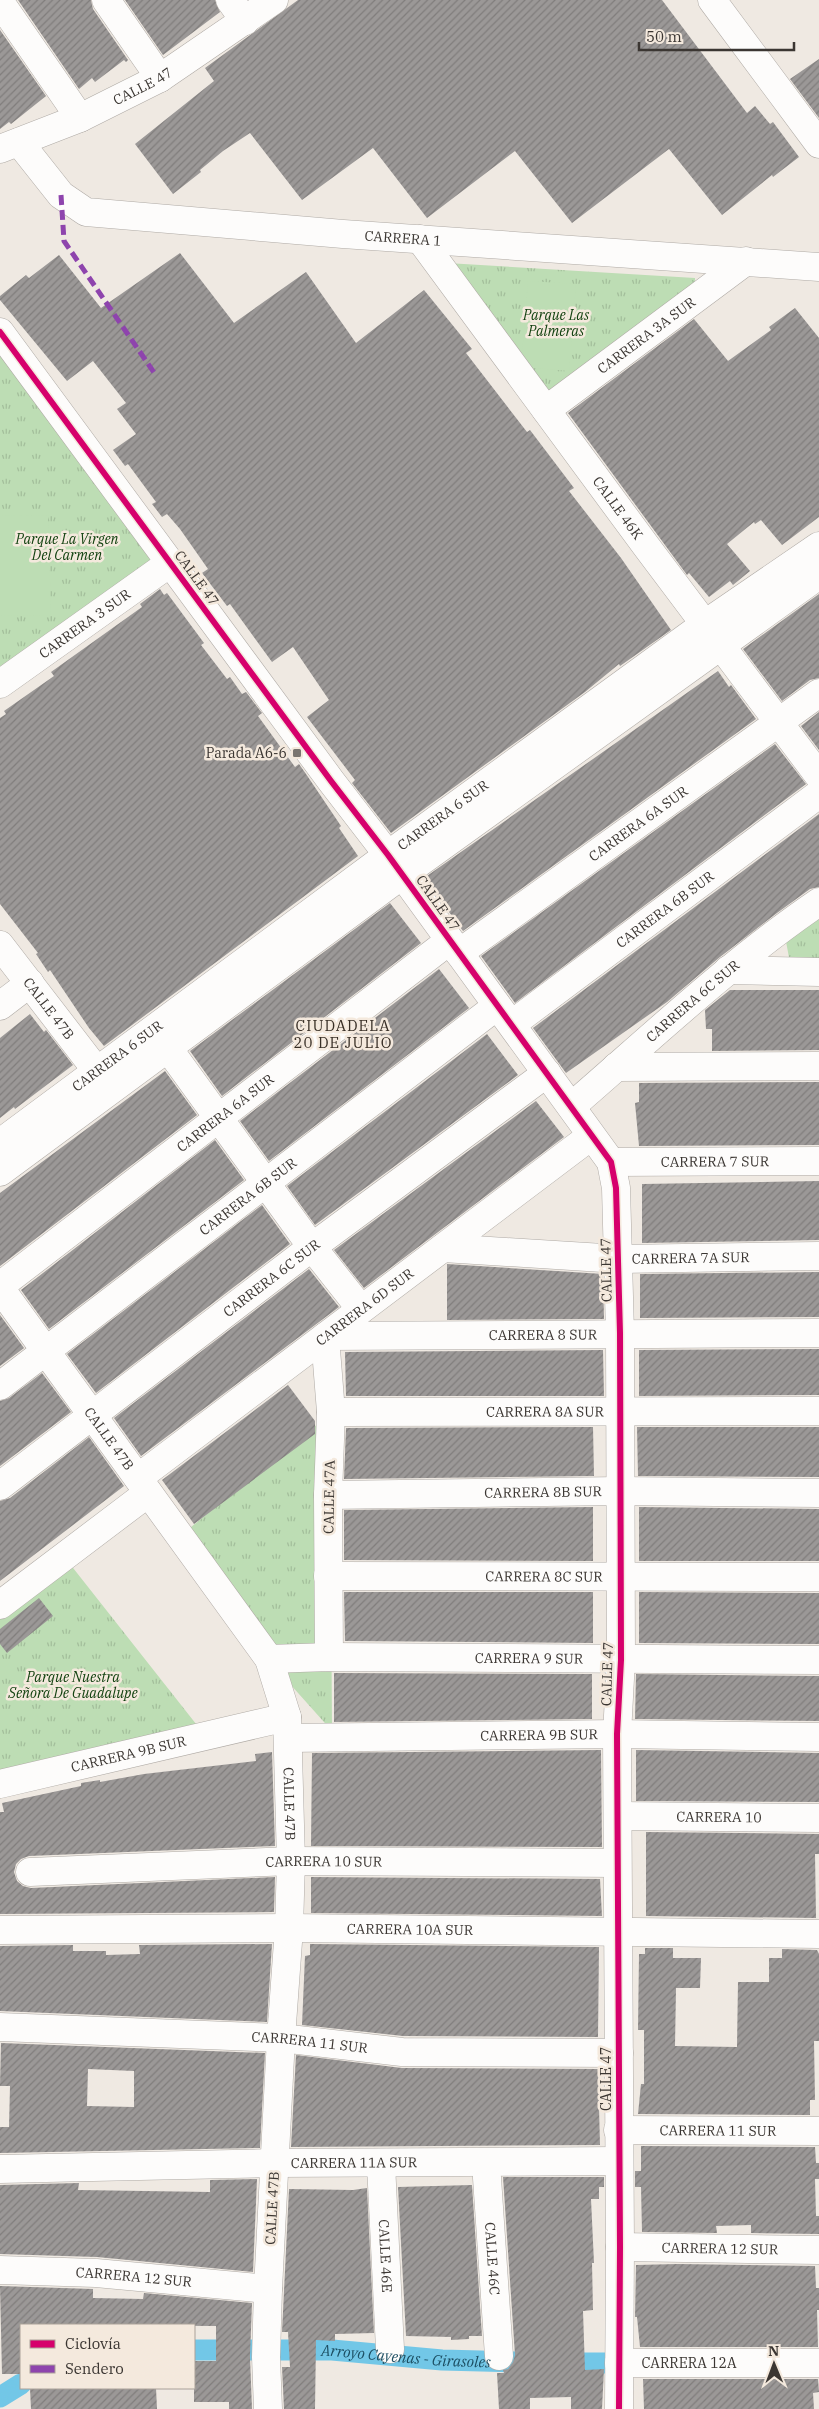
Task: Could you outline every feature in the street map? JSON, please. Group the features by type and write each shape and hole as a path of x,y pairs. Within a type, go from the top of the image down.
{"street":[{"path":"106,0 160,78"},
{"name":"CALLE 47","path":"10,145 80,118 160,78 238,10 274,0"},
{"path":"712,0 819,144"},
{"path":"0,2 80,118"},
{"name":"CARRERA 1","path":"10,145 61,195 86,212 420,239 819,267"},
{"name":"CALLE 46K","path":"420,239 819,776"},
{"name":"CARRERA 3A SUR","path":"546,410 746,261"},
{"name":"CALLE 47","path":"0,332 331,781 396,865 611,1162 616,1188 620,1333 619,1577 621,1660 617,1734 619,1816 617,1863 620,2247 619,2409"},
{"name":"CARRERA 6 SUR","path":"0,1172 161,1038 396,865 705,624 819,546"},
{"name":"CARRERA 3 SUR","path":"0,684 170,563"},
{"name":"CARRERA 6 SUR","path":"396,865 722,646 819,575"},
{"name":"CARRERA 6A SUR","path":"0,1287 219,1117 454,947 819,693"},
{"name":"CARRERA 6B SUR","path":"0,1386 266,1182 819,794"},
{"name":"CARRERA 6C SUR","path":"572,1106 728,970 782,927 819,902"},
{"name":"CALLE 47B","path":"0,945 97,1071"},
{"path":"728,970 819,972"},
{"path":"0,1006 30,983"},
{"path":"161,1038 312,1247 361,1310"},
{"name":"CARRERA 6 SUR","path":"0,1143 97,1071 161,1038"},
{"path":"616,1068 819,1066"},
{"name":"CARRERA 6C SUR","path":"0,1486 312,1247 547,1073"},
{"name":"CARRERA 6D SUR","path":"0,1606 143,1486 326,1337 591,1136"},
{"name":"CARRERA 7 SUR","path":"611,1162 819,1161"},
{"name":"CARRERA 7A SUR","path":"443,1248 619,1259 819,1256"},
{"name":"CALLE 47B","path":"0,1287 269,1659 288,1727 291,1861 289,1928 281,2038 268,2289 266,2349 268,2409"},
{"name":"CARRERA 8 SUR","path":"326,1337 620,1333 819,1333"},
{"name":"CALLE 47A","path":"326,1337 331,1412 328,1495 329,1657"},
{"name":"CARRERA 8A SUR","path":"331,1412 819,1411"},
{"name":"CARRERA 8B SUR","path":"328,1495 619,1491 819,1493"},
{"name":"CARRERA 8C SUR","path":"328,1576 819,1577"},
{"name":"CARRERA 9 SUR","path":"269,1659 329,1657 819,1660"},
{"name":"CARRERA 9B SUR","path":"0,1784 288,1727 819,1737"},
{"name":"CARRERA 10","path":"619,1816 819,1818"},
{"name":"CARRERA 10 SUR","path":"30,1872 291,1861 617,1863"},
{"name":"CARRERA 10A SUR","path":"0,1930 289,1928 819,1934"},
{"name":"CARRERA 11 SUR","path":"0,2027 281,2038 402,2052 619,2053"},
{"name":"CARRERA 11 SUR","path":"618,2130 819,2131"},
{"name":"CARRERA 11A SUR","path":"0,2169 275,2163 381,2164 618,2161"},
{"name":"CALLE 46C","path":"486,2163 499,2356"},
{"name":"CALLE 46E","path":"381,2164 390,2349"},
{"name":"CARRERA 12 SUR","path":"620,2247 819,2250"},
{"name":"CARRERA 12 SUR","path":"0,2270 96,2273 268,2289"},
{"name":"CARRERA 12A","path":"619,2364 819,2363"}],"green space":[{"name":"Parque Las Palmeras","path":"447,263 695,278 695,288 544,398"},
{"path":"528,281 576,284 569,371 521,367"},
{"name":"Parque La Virgen Del Carmen","path":"0,334 162,562 0,678"},
{"path":"48,515 51,615 0,616 0,516"},
{"path":"819,907 819,968 791,968 784,931"},
{"path":"330,1414 332,1731 290,1684 180,1536"},
{"name":"Parque Nuestra Señora De Guadalupe","path":"66,1559 200,1729 0,1779 0,1609"}],"building":[{"path":"18,0 91,0 93,9 128,60 126,62 124,60 95,82 92,78 79,89"},
{"path":"125,0 215,0 220,12 163,55"},
{"path":"298,0 662,0 747,113 755,106 770,124 773,122 799,157 773,177 772,175 722,215 669,149 572,223 515,151 427,218 373,148 302,200 250,133 223,151 200,170 201,172 173,194 135,144 214,81 205,68"},
{"path":"0,30 46,96 11,124 9,122 0,129"},
{"path":"819,59 819,118 790,79"},
{"path":"180,253 234,323 306,272 356,343 424,290 472,349 466,353 527,432 530,430 574,488 569,491 621,558 671,630 620,666 619,664 585,692 391,833 352,783 355,780 307,717 329,700 293,647 272,662 230,604 227,606 202,573 208,569 180,529 167,514 162,517 152,504 156,502 128,464 125,466 113,450 136,434 117,409 126,403 93,361 67,381 0,300 0,296 26,275 29,278 59,255 101,308"},
{"path":"795,308 819,338 819,517 782,545 761,520 755,524 754,522 727,544 750,571 733,585 730,581 709,597 689,573 687,575 568,413 694,319 728,361 771,330 769,327"},
{"path":"160,589 164,595 167,593 204,643 201,645 227,679 230,677 242,694 246,692 262,713 258,716 295,767 299,764 341,826 339,828 358,856 104,1046 89,1028 50,970 48,972 36,954 38,953 0,904 0,718 6,714 4,711 54,676 51,672 142,607 140,604"},
{"path":"819,594 819,678 810,680 782,701 743,649"},
{"path":"718,671 729,687 731,685 756,719 463,931 424,878"},
{"path":"819,712 819,750 801,726"},
{"path":"775,744 806,784 515,1003 481,956"},
{"path":"819,814 819,887 810,889 777,913 720,957 667,1002 566,1073 533,1028"},
{"path":"390,903 421,943 222,1096 190,1051"},
{"path":"439,969 469,1008 269,1161 240,1121"},
{"path":"730,990 819,990 819,1050 712,1051 712,1029 706,1029 705,1010"},
{"path":"30,1014 44,1032 46,1030 73,1065 15,1109 14,1107 0,1118 0,1038"},
{"path":"487,1034 518,1075 315,1225 287,1186"},
{"path":"165,1071 197,1115 0,1266 0,1193"},
{"path":"819,1082 819,1145 639,1146 635,1103 639,1102 639,1083"},
{"path":"536,1101 564,1137 364,1288 334,1250"},
{"path":"215,1140 244,1180 49,1329 21,1290"},
{"path":"819,1181 819,1240 642,1243 642,1184"},
{"path":"262,1205 290,1244 96,1393 67,1354"},
{"path":"447,1264 603,1274 604,1319 447,1320"},
{"path":"309,1269 339,1307 141,1456 114,1418"},
{"path":"819,1272 819,1317 640,1318 640,1274"},
{"path":"0,1315 24,1348 0,1366"},
{"path":"819,1349 819,1395 639,1396 639,1350"},
{"path":"603,1350 604,1396 346,1396 345,1352"},
{"path":"42,1373 71,1412 0,1466 0,1401 9,1398"},
{"path":"288,1385 315,1421 315,1434 194,1524 162,1480"},
{"path":"593,1427 594,1476 344,1479 346,1428"},
{"path":"637,1427 819,1427 819,1477 638,1476"},
{"path":"89,1437 124,1486 0,1581 0,1501 10,1498"},
{"path":"593,1507 593,1561 344,1560 344,1510"},
{"path":"639,1507 819,1509 819,1561 639,1561"},
{"path":"344,1592 593,1592 593,1643 345,1641"},
{"path":"639,1592 819,1593 819,1644 639,1643"},
{"path":"39,1598 53,1616 7,1653 0,1644 0,1629"},
{"path":"334,1673 592,1674 592,1719 334,1722"},
{"path":"636,1674 819,1676 819,1721 635,1719"},
{"path":"601,1750 602,1847 311,1846 312,1753"},
{"path":"636,1750 819,1753 819,1802 636,1801"},
{"path":"272,1752 275,1846 29,1856 21,1859 16,1864 14,1872 17,1881 23,1886 31,1888 275,1877 274,1912 0,1914 0,1812 4,1812 2,1803 81,1786 81,1783 256,1761 255,1754"},
{"path":"646,1832 819,1834 819,1854 815,1854 816,1918 646,1916"},
{"path":"311,1877 600,1879 602,1916 311,1913"},
{"path":"272,1944 267,2022 0,2011 0,1946 73,1945 73,1951 106,1951 106,1955 140,1954 139,1945"},
{"path":"310,1944 599,1947 598,2037 403,2036 302,2025 305,1956 310,1955"},
{"path":"645,1948 673,1948 673,1958 701,1958 700,1988 676,1988 675,2046 737,2047 738,1982 769,1982 769,1958 782,1958 782,1949 817,1950 819,1954 819,2041 814,2041 815,2100 810,2100 810,2115 638,2114 641,2084 644,2084 644,2030 638,2030 639,1954 645,1954"},
{"path":"1,2043 265,2053 260,2148 0,2153 0,2127 9,2127 10,2086 0,2086","holes":["88,2069 134,2071 134,2107 87,2106"]},
{"path":"296,2055 402,2068 598,2069 600,2145 291,2147"},
{"path":"641,2146 815,2147 816,2163 819,2163 819,2179 815,2179 816,2216 819,2216 819,2234 751,2233 751,2225 716,2226 717,2233 642,2232 641,2187 635,2187 635,2171 641,2171"},
{"path":"503,2177 604,2177 604,2187 599,2187 599,2199 591,2199 594,2263 592,2263 593,2310 583,2311 585,2370 604,2369 602,2409 571,2409 571,2397 530,2398 530,2409 499,2409 497,2373 504,2373 503,2370 508,2369 515,2355"},
{"path":"257,2179 253,2272 97,2257 0,2254 0,2185 79,2183 78,2190 210,2192 210,2180"},
{"path":"472,2185 482,2336 469,2336 469,2339 451,2340 451,2337 406,2336 398,2187"},
{"path":"367,2188 374,2333 335,2334 335,2341 316,2340 315,2409 284,2409 282,2367 290,2367 288,2332 282,2332 289,2189 353,2190"},
{"path":"636,2265 815,2266 816,2288 819,2288 819,2310 817,2310 818,2347 640,2347 637,2317 635,2317"},
{"path":"0,2286 93,2289 93,2298 143,2299 144,2293 252,2303 250,2357 252,2409 229,2409 229,2402 194,2402 195,2361 216,2361 216,2326 195,2326 195,2324 20,2324 20,2374 2,2374"},
{"path":"643,2379 818,2379 819,2392 813,2393 814,2409 644,2409"},
{"path":"30,2389 156,2389 157,2409 31,2409"}],"waterway":[{"name":"Arroyo Cayenas - Girasoles","path":"195,2350 332,2350 442,2360 515,2362"},
{"name":"Arroyo Cayenas - Girasoles","path":"556,2363 619,2363"},
{"name":"Arroyo Cayenas - Girasoles","path":"0,2397 20,2385"}],"marked path":[{"path":"61,195 64,241 155,374"}],"cycle path":[{"path":"0,332 331,781 388,855 611,1162 616,1188 620,1333 621,1660 617,1734 619,2409"}],"place":[{"name":"Parada A6-6","path":"297,753"}],"district":[{"name":"CIUDADELA 20 DE JULIO","path":"343,1034"}]}
